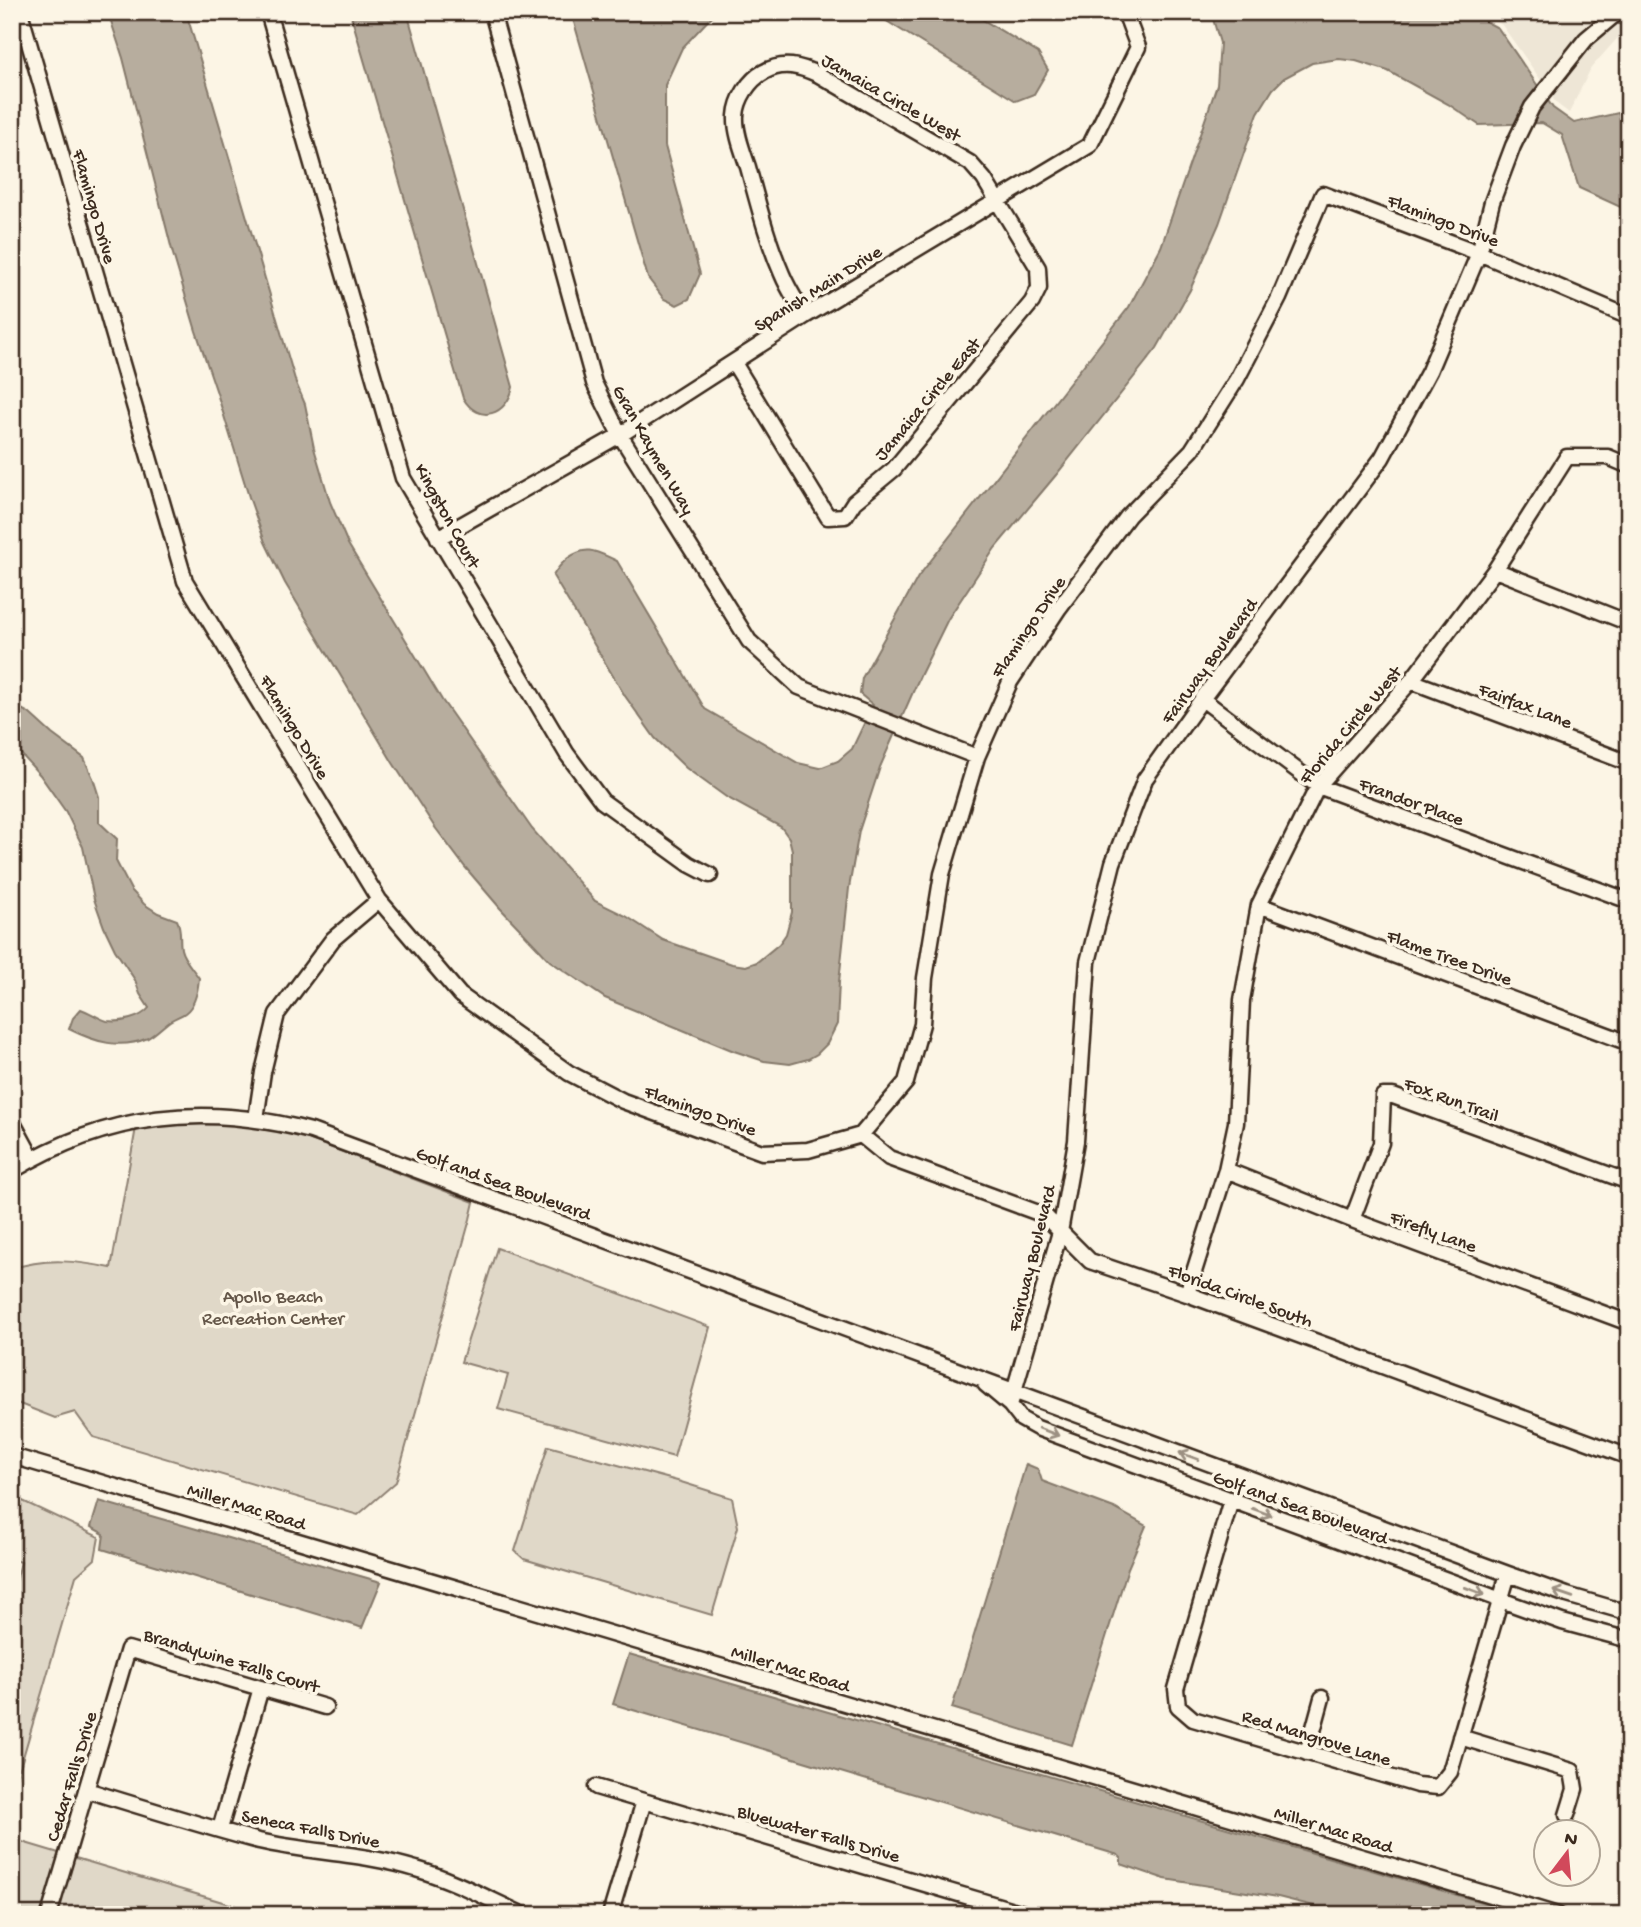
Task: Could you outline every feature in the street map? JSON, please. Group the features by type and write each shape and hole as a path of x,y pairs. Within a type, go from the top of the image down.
{"street":[{"name":"Flamingo Drive","path":"20,12 184,581 379,900 460,995 569,1073 624,1101 762,1152 808,1150 861,1135 906,1082 922,1024 925,978 942,874 977,757 1010,682 1059,608 1128,516 1192,450 1237,379 1279,298 1323,194 1479,253 1629,317"},
{"name":"Kingston Court","path":"268,12 403,478 567,754 602,801 689,864 710,875"},
{"name":"Gran Kaymen Way","path":"492,12 594,383 620,435 749,641 799,687 977,757"},
{"name":"Spanish Main Drive","path":"438,538 620,435 805,316 1090,145 1138,47 1126,15 1121,12"},
{"name":"Fairway Boulevard","path":"1012,1398 1060,1232 1076,1141 1088,962 1113,863 1144,779 1382,458 1429,372 1479,253 1492,202 1513,146 1532,107 1586,39 1618,12"},
{"name":"Jamaica Circle West","path":"805,316 782,275 772,248 739,136 736,116 746,88 768,69 784,65 802,67 819,75 970,163 997,200"},
{"name":"Jamaica Circle East","path":"734,363 828,517 845,516 854,502 894,469 1032,302 1039,288 1038,268 997,200"},
{"name":"Florida Circle West","path":"1187,1294 1226,1170 1236,1123 1242,1000 1259,905 1318,786 1410,681 1495,570 1567,457 1608,457 1629,466"},
{"path":"1495,570 1629,623"},
{"name":"Fairfax Lane","path":"1410,681 1629,763"},
{"name":"Frandor Place","path":"1202,699 1318,786 1629,901"},
{"path":"256,1119 263,1072 277,1014 333,939 379,900"},
{"name":"Flame Tree Drive","path":"1259,905 1629,1043"},
{"name":"Fox Run Trail","path":"1352,1220 1381,1143 1383,1097 1392,1096 1629,1182"},
{"name":"Golf and Sea Boulevard","path":"12,1171 32,1158 87,1134 127,1123 182,1116 216,1116 256,1119 312,1131 975,1378 1012,1398 1567,1595 1629,1613"},
{"path":"12,1121 32,1158"},
{"name":"Florida Circle South","path":"861,1135 889,1158 1044,1215 1090,1261 1187,1294 1629,1457"},
{"name":"Firefly Lane","path":"1226,1170 1629,1323"},
{"name":"Golf and Sea Boulevard","path":"1012,1398 1021,1419 1037,1428 1562,1622 1629,1640"},
{"name":"Miller Mac Road","path":"12,1456 1558,1915"},
{"name":"Red Mangrove Lane","path":"1231,1500 1176,1689 1178,1706 1193,1719 1417,1785 1438,1787 1450,1773 1508,1574"},
{"name":"Brandywine Falls Court","path":"128,1649 325,1707"},
{"name":"Cedar Falls Drive","path":"49,1915 128,1649"},
{"path":"220,1829 261,1688"},
{"path":"1307,1753 1322,1698"},
{"path":"1460,1737 1572,1771 1575,1789 1567,1815"},
{"name":"Bluewater Falls Drive","path":"596,1787 1029,1914"},
{"name":"Seneca Falls Drive","path":"86,1790 260,1841 374,1858 416,1869 461,1885 524,1915"},
{"path":"610,1915 644,1801"}],"shaded area":[{"path":"108,12 186,12 296,383 305,404 314,448 330,502 348,544 442,700 532,829 595,901 626,916 663,940 732,964 746,966 757,962 779,944 786,934 792,912 792,850 789,838 781,827 726,797 686,768 655,738 625,696 553,576 568,558 587,550 617,561 705,709 798,763 820,768 838,761 852,749 873,705 860,694 862,678 918,577 1129,307 1161,247 1217,85 1220,43 1211,12 1468,12 1498,28 1553,108 1574,123 1618,113 1629,119 1629,211 1579,188 1562,135 1542,123 1479,125 1448,104 1388,71 1356,61 1339,59 1312,63 1284,78 1273,89 1258,113 1219,224 1190,290 1157,348 995,548 948,619 920,676 880,767 859,831 849,888 837,1024 827,1044 808,1059 790,1064 764,1061 605,998 550,961 465,867 434,826 393,763 285,583 265,542 173,254 123,58"},
{"path":"350,12 407,12 513,387 505,404 492,413 477,412 463,398"},
{"path":"571,12 716,12 682,48 665,85 665,146 700,274 689,299 677,305 664,299 648,278"},
{"path":"872,12 970,12 1038,53 1048,70 1034,94 1016,101"},
{"path":"1480,12 1608,12 1582,35 1543,83 1502,25"},
{"path":"1628,12 1629,25 1591,68 1569,113 1556,103 1550,94 1590,44"},
{"path":"14,705 29,713 84,758 99,797 99,822 117,839 116,861 131,890 144,904 177,920 182,953 199,978 194,1002 188,1010 138,1042 108,1043 69,1029 73,1018 81,1009 112,1021 136,1017 149,1008 104,927 94,899 83,847 66,812 40,775 20,753 12,713"},
{"path":"1026,1464 1038,1469 1042,1481 1114,1508 1146,1526 1128,1568 1072,1745 952,1708"},
{"path":"99,1501 381,1582 362,1628 102,1549 104,1534 91,1527"},
{"path":"629,1654 1526,1915 1350,1915 1278,1897 1165,1879 1121,1864 1118,1855 613,1704"}],"green space":[{"name":"Apollo Beach Recreation Center","path":"256,1119 474,1202 396,1482 358,1515 93,1437 75,1412 55,1418 12,1401 12,1269 62,1261 111,1268 137,1122"},
{"path":"497,1248 710,1327 674,1457 498,1409 508,1375 461,1362"},
{"path":"548,1446 732,1498 738,1527 712,1615 524,1559 515,1551"},
{"path":"12,1496 99,1537 95,1559 76,1576 12,1795 12,1598 21,1562 12,1560"},
{"path":"12,1839 266,1915 12,1915"}]}
